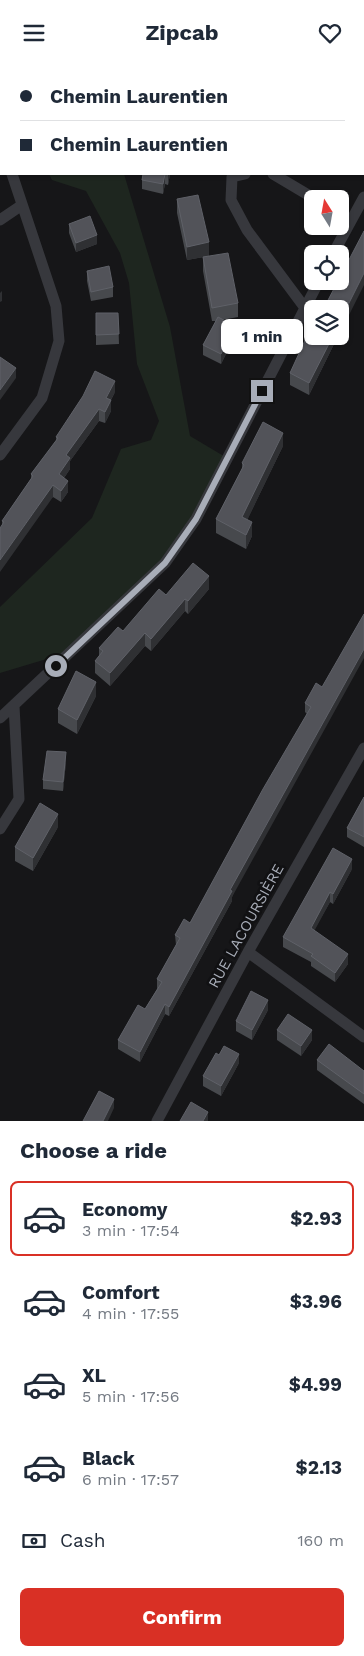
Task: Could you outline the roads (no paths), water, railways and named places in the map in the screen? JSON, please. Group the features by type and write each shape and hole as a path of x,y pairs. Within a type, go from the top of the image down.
{"street":[{"path":"0,455 42,398 59,341 56,306 12,175"},
{"path":"241,175 232,177 231,200 247,230 304,307"},
{"path":"275,175 304,192"},
{"path":"349,212 364,197"},
{"path":"0,220 22,205"},
{"path":"0,718 165,563 196,519 304,310"},
{"path":"0,829 19,799 14,705"},
{"name":"RUE LACOURSIÈRE","path":"157,1121 248,952 362,754"},
{"path":"248,952 364,1037"}]}
